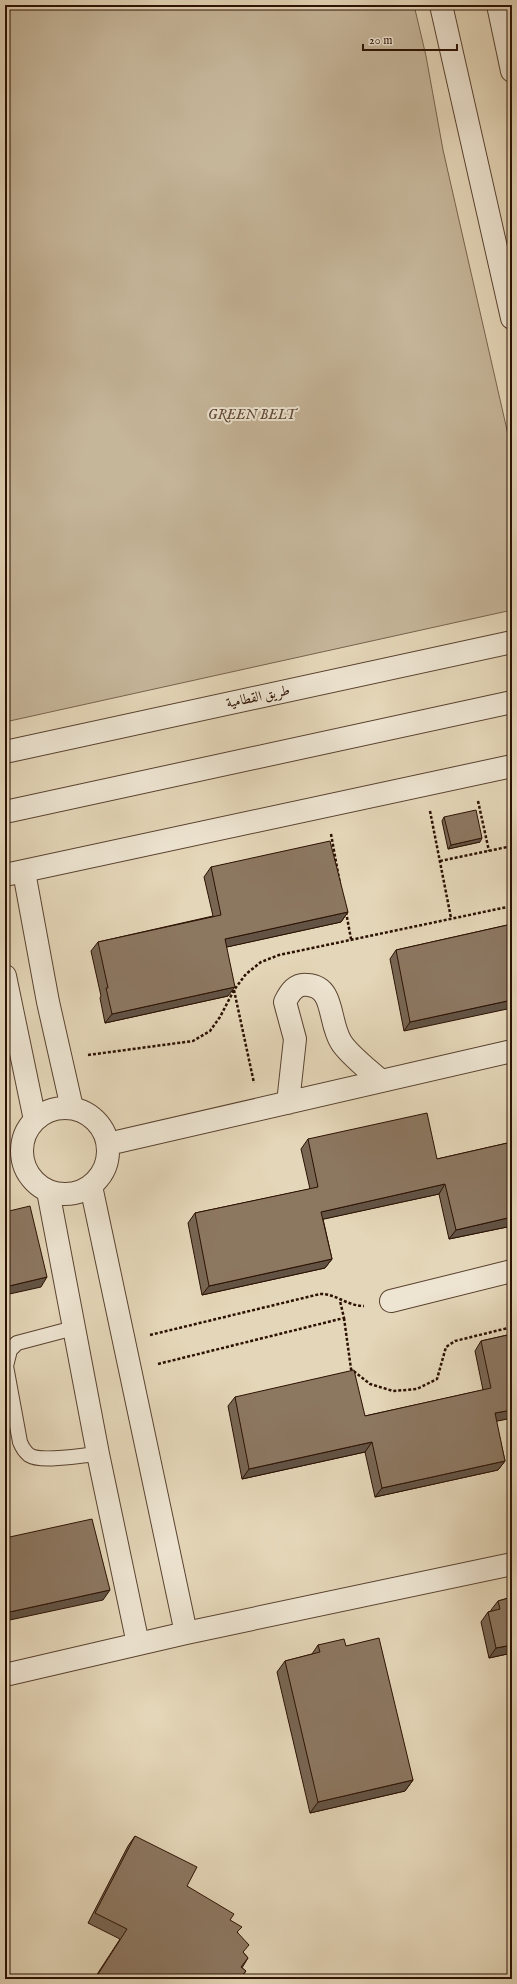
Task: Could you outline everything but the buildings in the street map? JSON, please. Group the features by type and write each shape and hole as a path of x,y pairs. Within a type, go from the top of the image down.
{"street":[{"path":"441,5 512,318"},
{"path":"498,5 512,71"},
{"name":"طريق القطامية","path":"5,752 512,642"},
{"path":"5,812 512,702"},
{"path":"72,1108 48,1002 14,874 512,766"},
{"path":"5,976 30,1126 22,1143 21,1155 29,1177 48,1191 70,1194 82,1192 92,1186 104,1172 108,1153 108,1144 99,1124 82,1112 72,1108 52,1110 30,1126 5,1136"},
{"path":"288,1102 295,1039 285,1002 291,990 303,984 316,986 326,994 334,1026 342,1043 381,1081"},
{"path":"108,1144 512,1051"},
{"path":"92,1186 186,1633"},
{"path":"48,1191 98,1454 138,1644"},
{"path":"391,1300 512,1271"},
{"path":"5,1675 186,1633 512,1564"}],"lane":[{"path":"74,1328 17,1343 10,1350 6,1366 20,1442 23,1449 29,1455 44,1458 98,1454"}],"path":[{"path":"472,775 489,851"},
{"path":"424,785 451,918"},
{"path":"326,806 341,885"},
{"path":"440,861 512,846"},
{"path":"345,908 351,939"},
{"path":"234,990 259,1109"},
{"path":"124,1342 320,1294 333,1296 340,1301 359,1306 367,1306 391,1300"},
{"path":"340,1301 351,1368 370,1384 393,1391 417,1389 437,1379 446,1347 455,1341 512,1327"},
{"path":"130,1371 344,1318"}],"green space":[{"name":"GREEN BELT","path":"5,5 414,5 426,56 443,150 512,452 512,610 5,722"}]}
